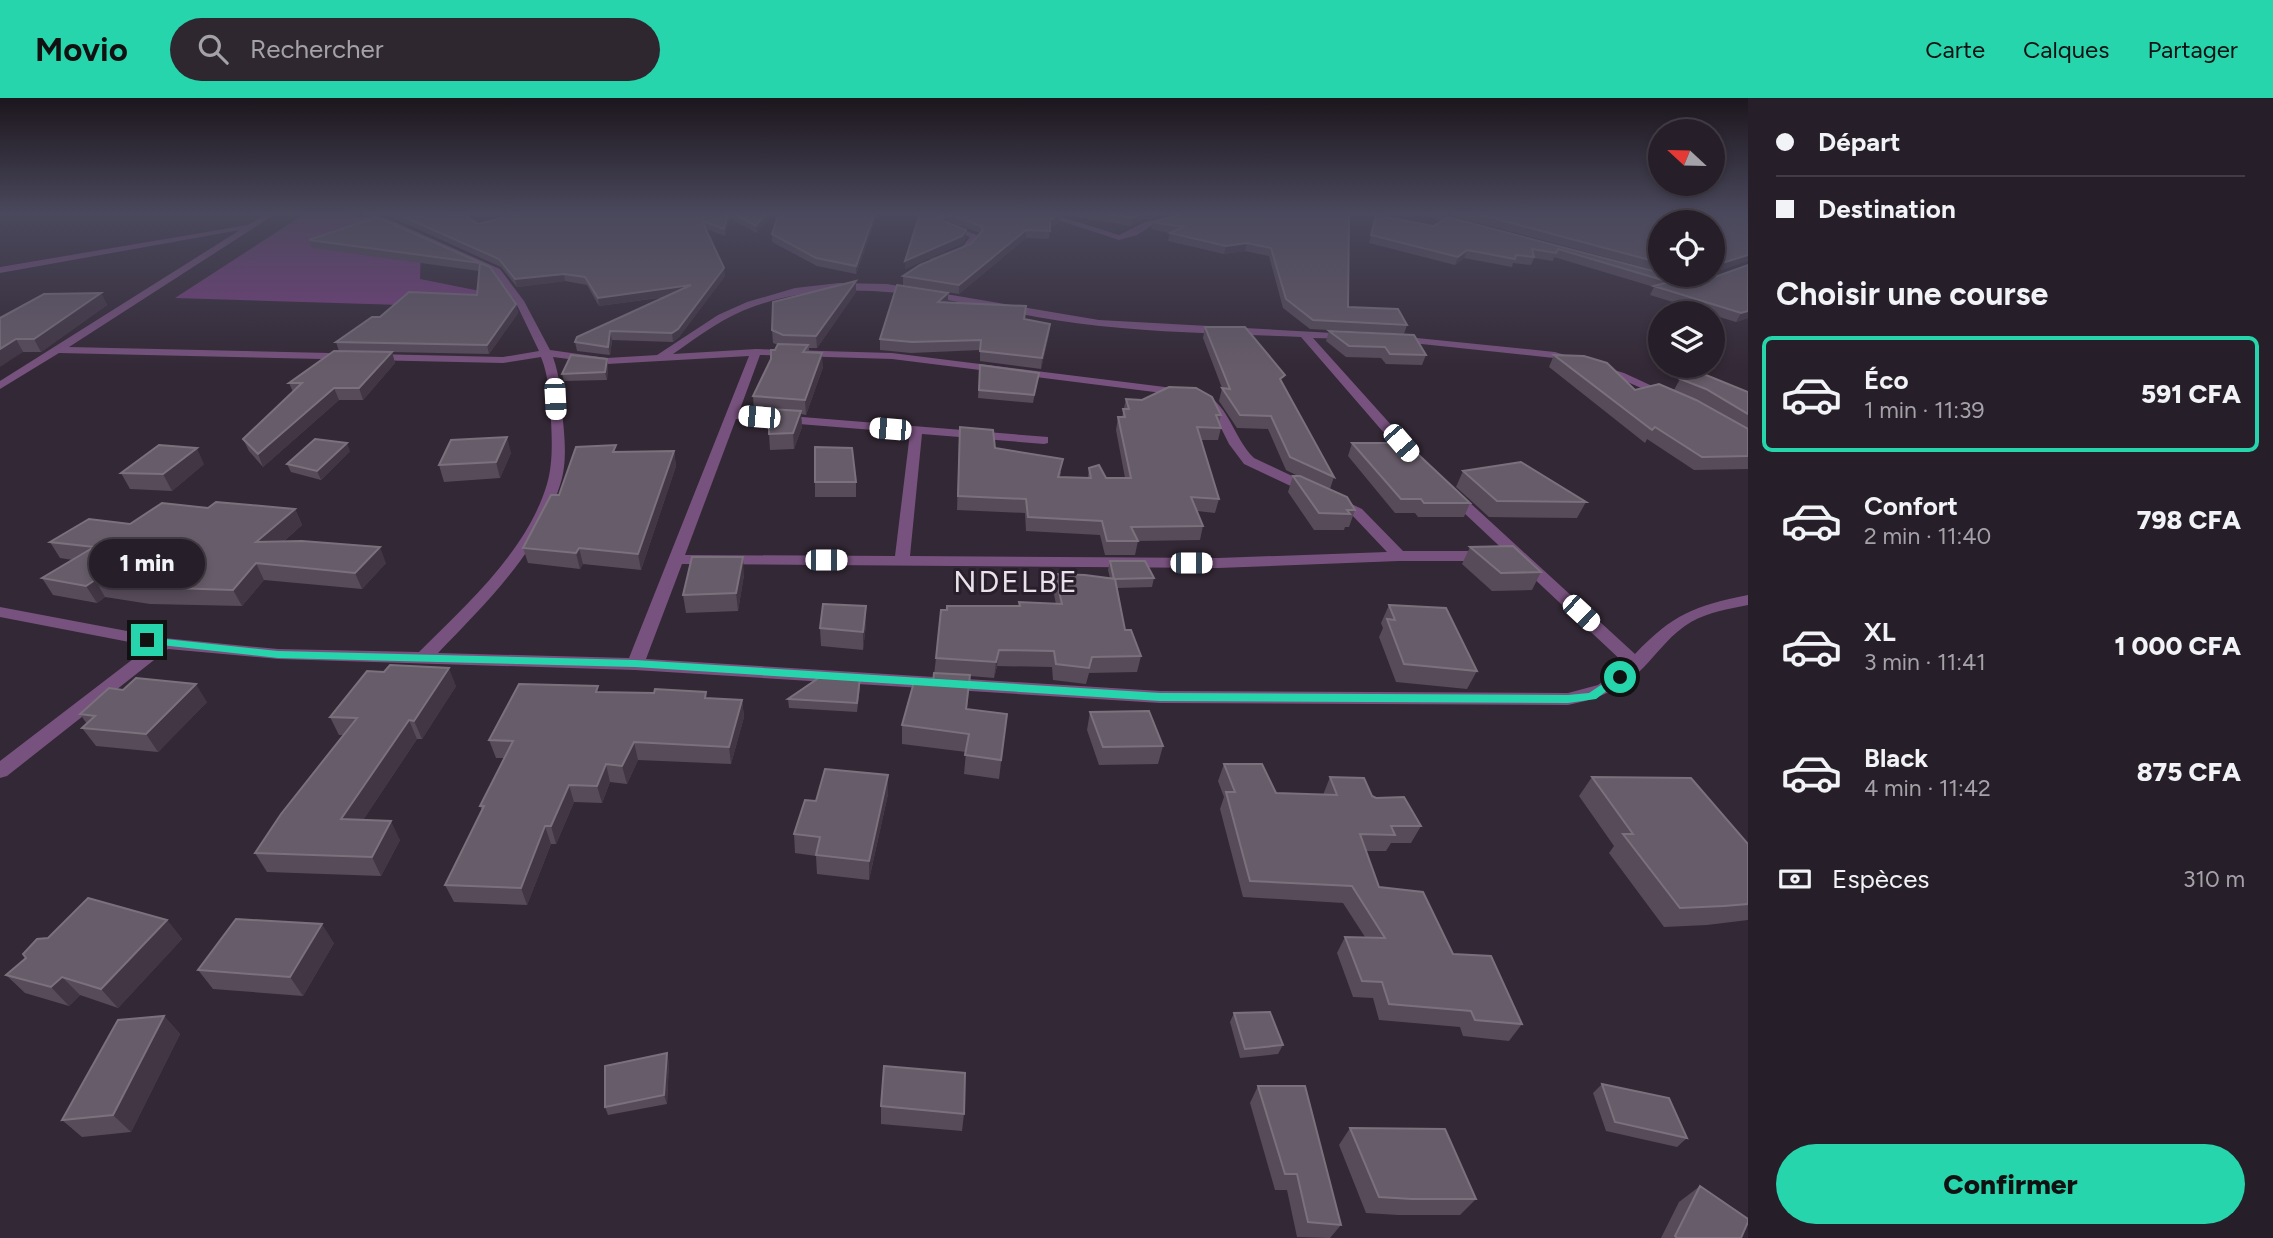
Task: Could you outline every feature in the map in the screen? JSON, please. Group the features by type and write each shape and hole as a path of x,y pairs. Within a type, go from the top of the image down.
{"street":[{"path":"0,270 22,266"},
{"path":"0,386 191,266"},
{"path":"424,657 486,592 529,534 554,483 557,442 551,368 520,303 497,270 488,266"},
{"path":"661,356 722,317 772,296 818,288 892,284 1099,323 1359,337"},
{"path":"1304,334 1432,476 1636,665"},
{"path":"1387,339 1555,355 1620,375 1682,402"},
{"path":"60,350 503,360 544,352 607,361 756,352 892,356 1197,394 1209,398 1216,405 1239,453 1249,461 1357,512 1399,556"},
{"path":"635,664 756,352"},
{"path":"733,415 1044,440"},
{"path":"902,561 916,431"},
{"path":"675,559 1218,563 1399,556 1520,556"},
{"path":"0,612 164,643 278,654 635,664 1160,697 1555,699 1592,696 1636,665 1676,625 1704,609 1748,600"},
{"path":"0,771 164,643"}],"shaded area":[{"path":"224,266 420,266 420,279 495,294 467,307 175,298"}],"building":[{"path":"480,266 488,266 516,304 487,345 336,342 372,317 380,317 409,292 477,295"},
{"path":"505,266 724,268 678,329 672,333 610,331 608,347 575,342 577,337 691,285 598,298 585,277 564,274 515,279"},
{"path":"918,266 982,266 959,285 903,276"},
{"path":"1276,266 1348,266 1348,307 1398,309 1407,325 1313,320 1286,299"},
{"path":"1616,266 1648,270 1648,276"},
{"path":"1748,266 1748,311 1741,313 1725,308 1725,301 1702,301 1657,287 1725,287 1725,273"},
{"path":"856,281 816,336 783,335 772,330 773,302"},
{"path":"897,285 948,293 938,302 1026,306 1024,319 1050,324 1042,358 980,351 981,340 912,342 880,339"},
{"path":"101,293 34,339 16,339 0,349 0,318 44,294"},
{"path":"1205,327 1245,327 1285,375 1280,379 1334,477 1290,457 1271,416 1240,415 1222,388 1230,389"},
{"path":"1329,331 1414,335 1426,355 1390,354 1385,347 1349,346"},
{"path":"778,344 808,345 803,352 822,353 805,400 753,396 771,359 771,350 775,350"},
{"path":"334,351 392,352 359,388 334,388 258,454 243,439 302,383 289,383"},
{"path":"571,355 607,359 605,372 562,374"},
{"path":"1554,355 1584,356 1607,363 1635,390 1659,384 1696,400 1748,429 1748,456 1702,457 1655,427 1652,430"},
{"path":"980,365 1039,373 1034,395 979,390"},
{"path":"1713,378 1748,392 1748,414 1706,389 1680,379"},
{"path":"1169,387 1196,388 1212,397 1221,415 1216,415 1221,428 1197,427 1219,499 1191,497 1203,526 1131,527 1138,541 1107,541 1102,521 1028,517 1026,499 958,496 960,427 993,430 995,448 1063,459 1058,477 1091,478 1089,468 1099,465 1106,478 1131,478 1118,417 1125,417 1123,409 1129,409 1126,399 1142,400"},
{"path":"769,409 801,411 793,433 769,434"},
{"path":"507,437 496,462 439,465 451,440"},
{"path":"315,439 347,443 317,471 287,464"},
{"path":"1352,443 1406,443 1470,503 1424,503 1421,499 1401,499"},
{"path":"159,445 197,448 163,474 121,473"},
{"path":"616,445 613,452 674,451 638,554 579,548 576,553 523,548 551,495 559,495 576,447"},
{"path":"815,447 852,448 856,482 815,482"},
{"path":"1521,462 1586,502 1497,501 1463,471"},
{"path":"1293,476 1300,476 1347,497 1355,510 1347,510 1350,514 1319,513"},
{"path":"216,502 295,509 256,542 302,541 380,547 355,573 256,563 233,590 141,587 95,580 86,586 42,578 94,547 50,542 89,519 130,524 162,503 208,508"},
{"path":"1513,546 1541,572 1501,573 1470,547"},
{"path":"692,557 743,557 736,593 683,595"},
{"path":"1110,561 1145,561 1154,578 1114,579"},
{"path":"1055,574 1115,579 1125,630 1131,630 1141,656 1092,657 1089,668 1056,664 1054,651 999,650 996,662 936,658 941,610 947,610 947,606 1020,606 1019,602 1062,604"},
{"path":"823,604 866,606 863,632 820,628"},
{"path":"1389,605 1446,608 1477,671 1404,664 1387,619 1395,620"},
{"path":"390,665 449,668 414,721 409,720 341,819 391,821 372,857 255,853 281,814 357,718 330,717 367,671 384,672"},
{"path":"934,673 970,675 966,709 1007,714 1001,760 965,755 969,734 902,725 914,682 933,683"},
{"path":"823,675 860,677 857,703 788,699"},
{"path":"136,678 196,684 146,734 82,728 95,716 80,714 109,688 123,690"},
{"path":"519,684 598,686 596,692 654,693 655,689 706,692 705,698 742,700 729,747 634,742 622,766 606,764 597,786 569,785 551,826 545,826 521,888 445,885 513,741 489,740"},
{"path":"1149,711 1163,746 1103,747 1090,712"},
{"path":"1224,764 1262,764 1276,793 1337,795 1330,777 1364,778 1372,796 1376,798 1404,797 1421,826 1391,826 1395,835 1360,834 1379,887 1423,892 1453,954 1491,956 1522,1024 1475,1020 1471,1011 1389,1004 1382,982 1362,981 1345,937 1385,938 1352,886 1250,881 1226,792 1235,792"},
{"path":"825,769 888,775 869,861 816,855 820,837 794,834 805,800 816,801"},
{"path":"1592,777 1691,778 1748,844 1748,904 1680,908 1623,834 1633,834"},
{"path":"88,898 167,920 101,989 62,977 51,987 6,975 26,958 23,954 37,939 48,938"},
{"path":"236,919 322,924 290,977 198,970"},
{"path":"1270,1012 1283,1045 1245,1049 1234,1013"},
{"path":"164,1016 113,1115 62,1120 118,1020"},
{"path":"667,1053 664,1095 605,1107 605,1066"},
{"path":"884,1066 965,1073 964,1114 881,1106"},
{"path":"1602,1084 1669,1098 1687,1138 1615,1122"},
{"path":"1258,1086 1305,1086 1341,1225 1308,1222 1297,1174 1285,1174"},
{"path":"1350,1128 1445,1129 1476,1199 1379,1197"},
{"path":"1700,1186 1748,1219 1741,1238 1675,1236"}],"district":[{"name":"NDELBE","path":"1016,581"}],"route":[{"path":"147,640 278,654 635,664 1160,697 1568,699 1592,696 1620,677"}]}
